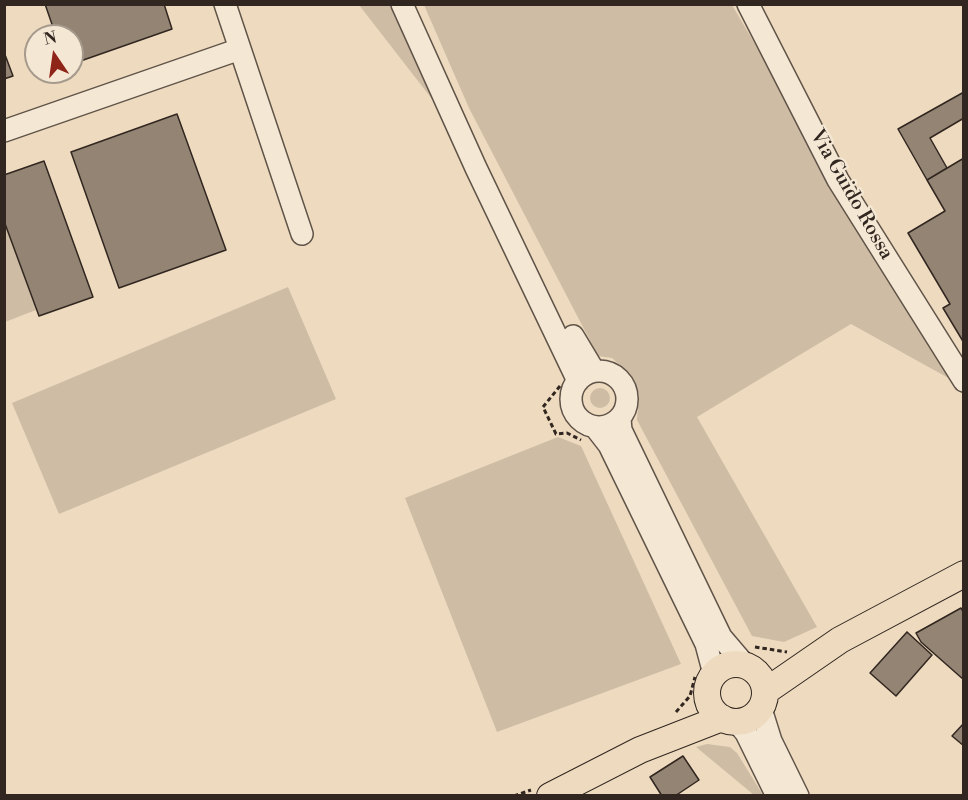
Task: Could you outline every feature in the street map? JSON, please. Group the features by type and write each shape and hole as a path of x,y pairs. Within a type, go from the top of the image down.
{"main road":[{"path":"640,750 685,718 706,682 728,665 748,666 783,661 840,640 963,577"},
{"path":"541,792 640,750 729,720 754,716 763,700 840,640"},
{"path":"748,666 759,674 763,700"},
{"path":"706,682 710,705 729,720"}],"street":[{"path":"225,4 302,234"},
{"path":"402,4 476,168 578,378"},
{"path":"417,4 437,56 499,189 580,350 578,378 571,396 574,412 589,434 609,445 706,644 706,682"},
{"name":"Via Guido Rossa","path":"748,4 838,180 963,381"},
{"path":"4,131 240,49"},
{"path":"578,378 612,374 624,386 628,403 620,419 589,434"},
{"path":"620,419 621,430 721,637 748,666"},
{"path":"763,700 771,741 798,795"},
{"path":"729,720 746,733 777,795"}],"path":[{"path":"578,378 543,407 556,434 589,434"},
{"path":"674,714 706,682"},
{"path":"514,795 541,792"}],"shaded area":[{"path":"359,5 397,5 439,108"},
{"path":"424,5 732,5 952,380 851,324 697,417 817,627 784,642 752,636 637,420 639,394 631,376 612,358 598,356 469,108"},
{"path":"4,221 36,310 5,322 4,322"},
{"path":"288,287 336,399 59,514 12,403"},
{"path":"600,388 607,391 610,398 607,405 600,408 593,405 590,398 593,391"},
{"path":"558,437 581,446 681,664 497,732 405,498"},
{"path":"707,744 730,747 737,753 763,795 754,795 696,747"}],"building":[{"path":"45,4 164,4 172,29 84,60 84,24 52,24"},
{"path":"4,52 13,76 4,79"},
{"path":"964,92 964,118 930,138 947,168 927,180 898,129"},
{"path":"177,114 226,250 119,288 71,152"},
{"path":"964,158 964,343 943,308 950,304 908,233 945,211 927,180"},
{"path":"44,161 93,297 39,316 4,221 4,175"},
{"path":"961,608 964,613 964,680 921,642 916,633"},
{"path":"907,632 932,655 896,696 870,673"},
{"path":"964,723 964,746 952,736"},
{"path":"683,756 699,780 675,796 662,796 650,777"}]}
